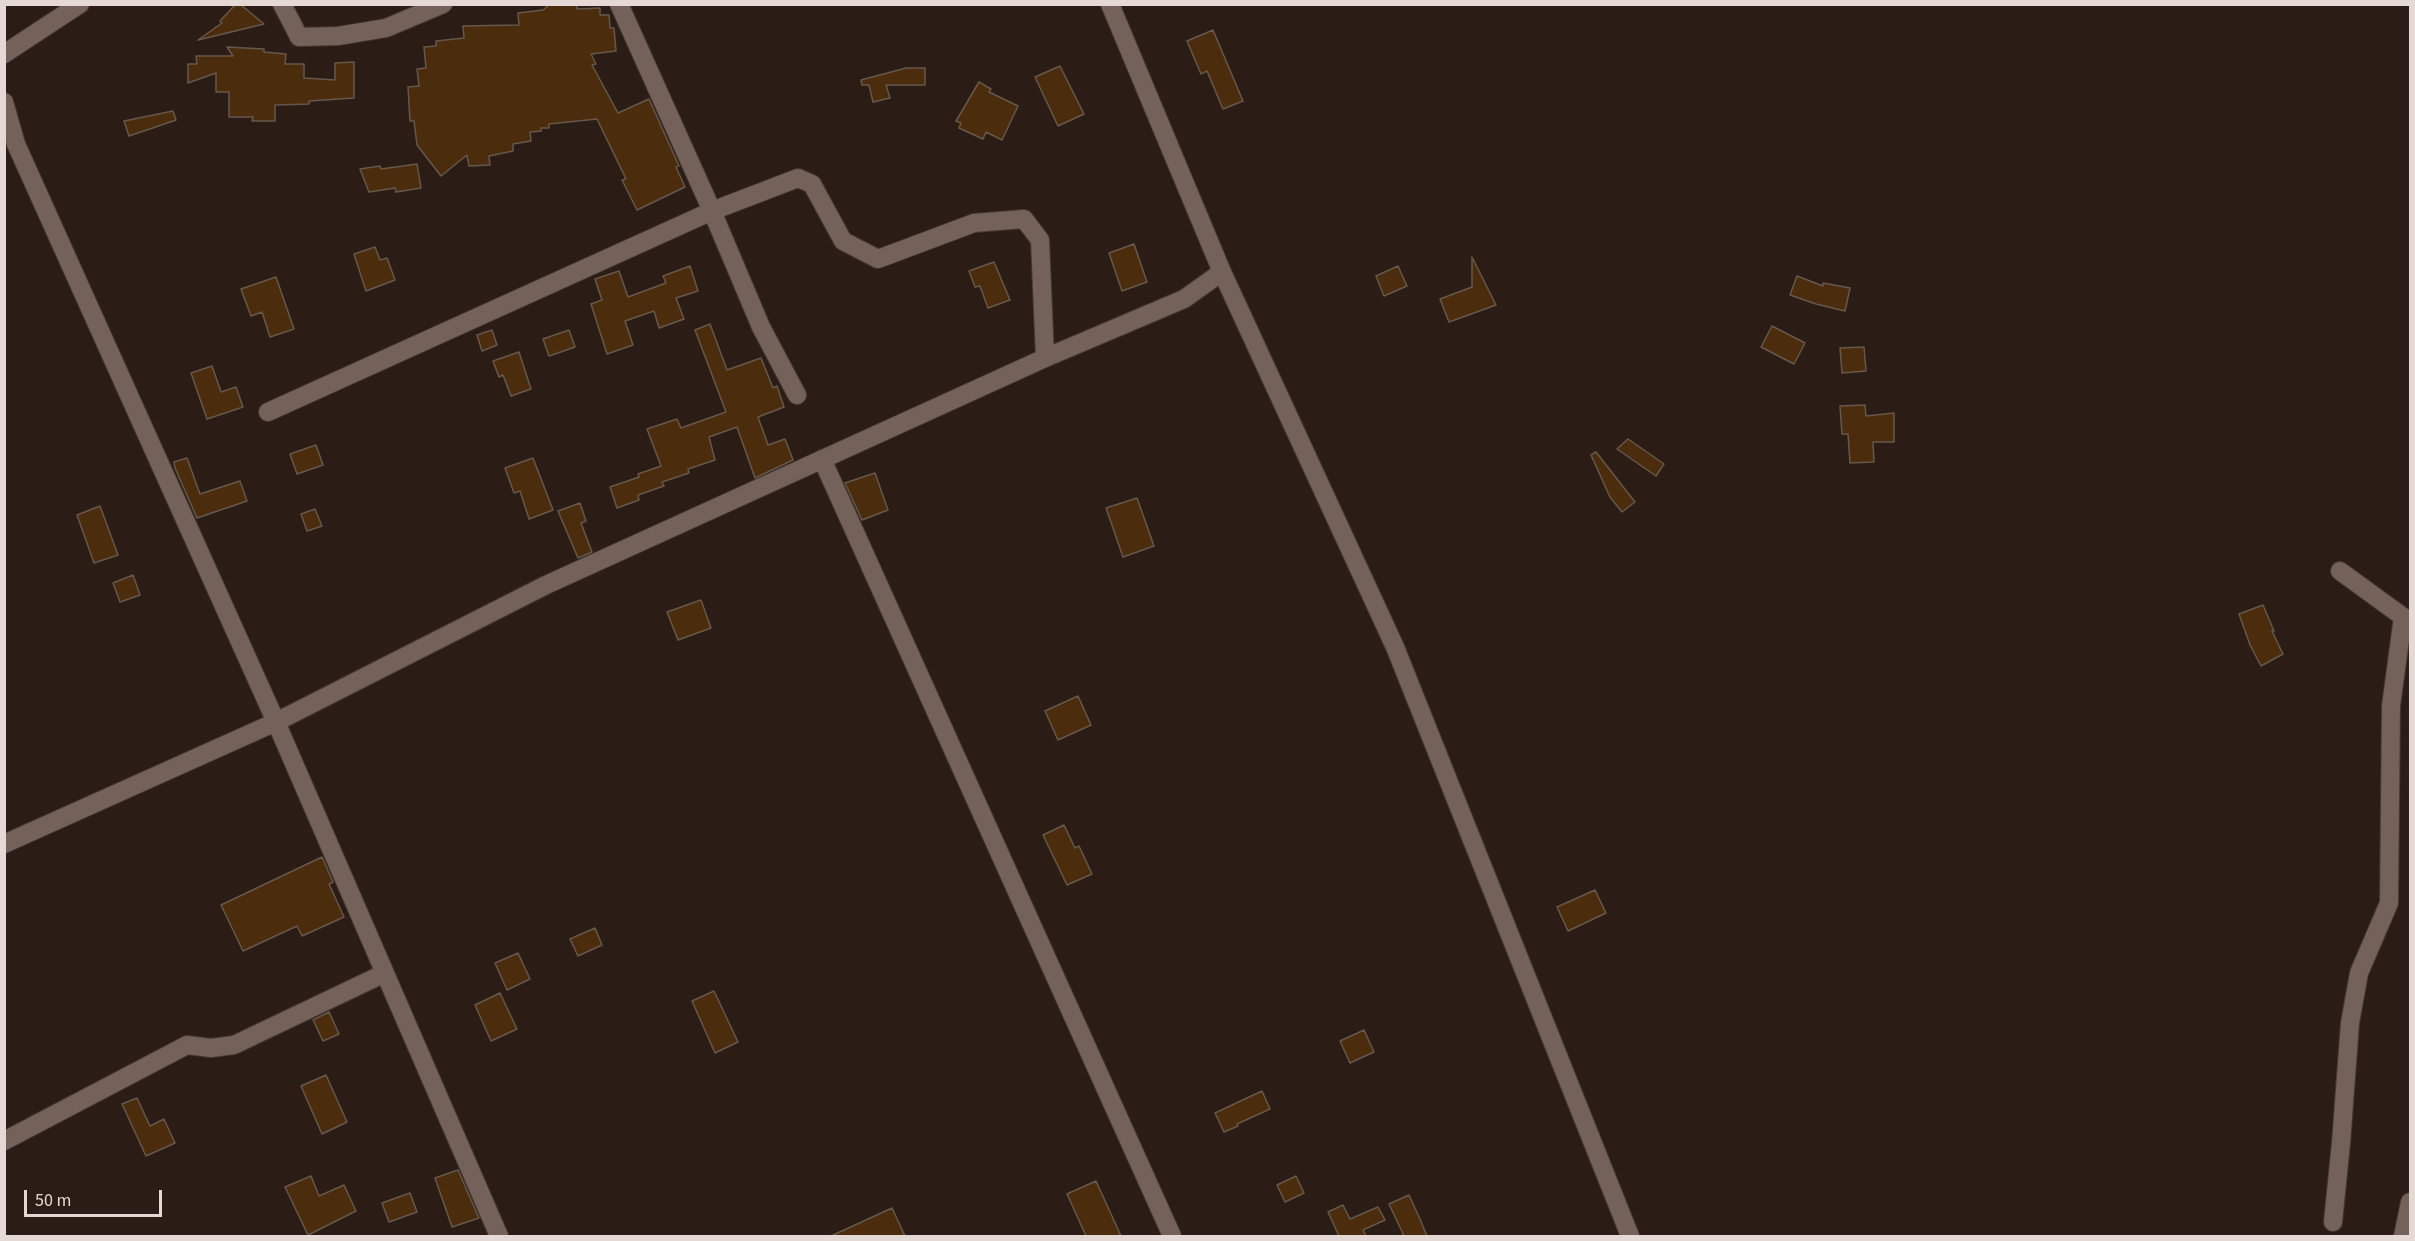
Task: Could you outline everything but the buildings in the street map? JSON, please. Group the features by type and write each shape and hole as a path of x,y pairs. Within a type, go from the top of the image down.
{"street":[{"path":"4,54 80,4"},
{"path":"282,4 299,37 338,36 386,28 443,4"},
{"path":"620,4 761,327 796,395"},
{"path":"1110,4 1222,272 1395,646 1630,1236"},
{"path":"4,102 16,144 276,722 499,1236"},
{"path":"268,412 712,211 798,178 812,184 843,241 878,259 974,223 1024,219 1040,240 1045,358"},
{"path":"4,844 276,722 546,585 1045,358 1184,298 1222,272"},
{"path":"822,459 1172,1236"},
{"path":"2333,1222 2350,1023 2359,973 2389,903 2391,706 2407,619 2340,571"},
{"path":"4,1141 187,1045 211,1048 234,1045 385,974"},
{"path":"2403,1236 2410,1202"}]}
